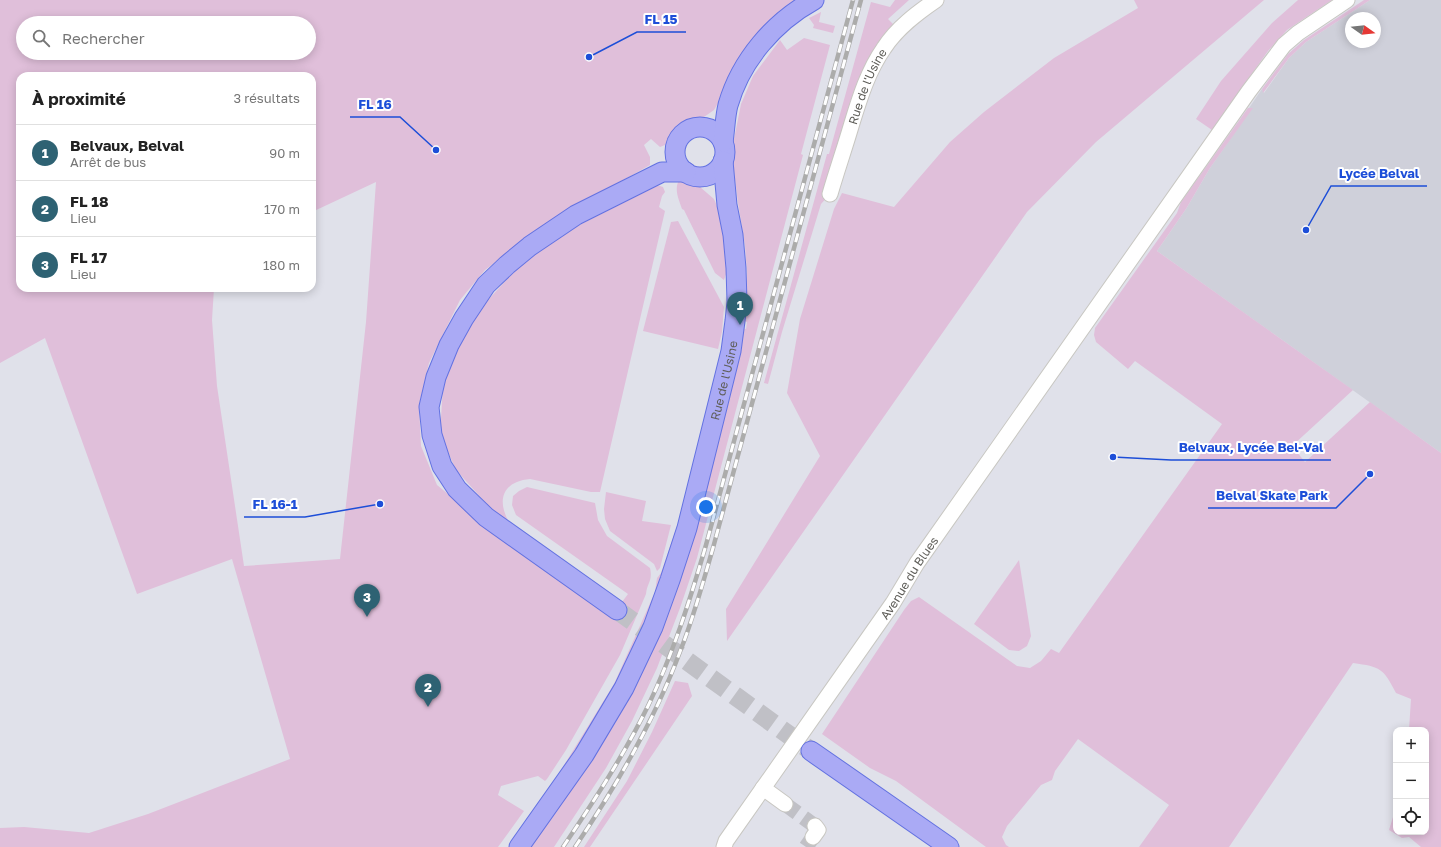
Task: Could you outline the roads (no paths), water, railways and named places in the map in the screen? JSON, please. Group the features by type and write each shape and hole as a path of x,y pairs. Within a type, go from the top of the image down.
{"main road":[{"path":"723,142 728,105 750,58 773,30 814,0"},
{"path":"706,127 728,105"},
{"path":"662,172 690,174 703,176 711,174 723,161 725,151 723,142 719,135 713,130 706,127 696,127 687,130 681,135 676,144 675,153 678,164 690,174 712,189 727,205"},
{"path":"616,610 486,517 457,489 442,466 432,436 429,407 436,377 449,345 464,318 486,285 530,246 576,215 662,172 675,153"},
{"name":"Rue de l'Usine","path":"519,847 584,756 624,688 652,626 670,580 687,528 731,351 737,302 733,235 727,205 723,161"},
{"path":"811,750 949,847"}],"street":[{"name":"Rue de l'Usine","path":"830,194 863,87 873,66 885,46 899,30 914,15 936,0"},
{"name":"Avenue du Blues","path":"724,847 726,841 893,603 917,563 1218,134 1284,45 1298,33 1347,0"},
{"path":"763,788 785,804"}],"tunnel":[{"path":"617,610 811,751"},
{"path":"785,804 815,826"},
{"path":"806,847 813,837"}],"railway":[{"path":"563,847 608,778 639,724 657,686 680,627 706,545 853,0"},
{"path":"575,847 606,800 647,727 671,675 686,637 713,548 861,0"}],"place":[{"name":"FL 15","path":"589,57"},
{"name":"FL 16","path":"436,150"},
{"name":"Lycée Belval","path":"1306,230"},
{"name":"Belvaux, Belval","path":"740,325"},
{"name":"Belvaux, Lycée Bel-Val","path":"1113,457"},
{"name":"Belval Skate Park","path":"1370,474"},
{"name":"FL 16-1","path":"380,504"},
{"name":"FL 17","path":"367,617"},
{"name":"FL 18","path":"428,707"}]}
